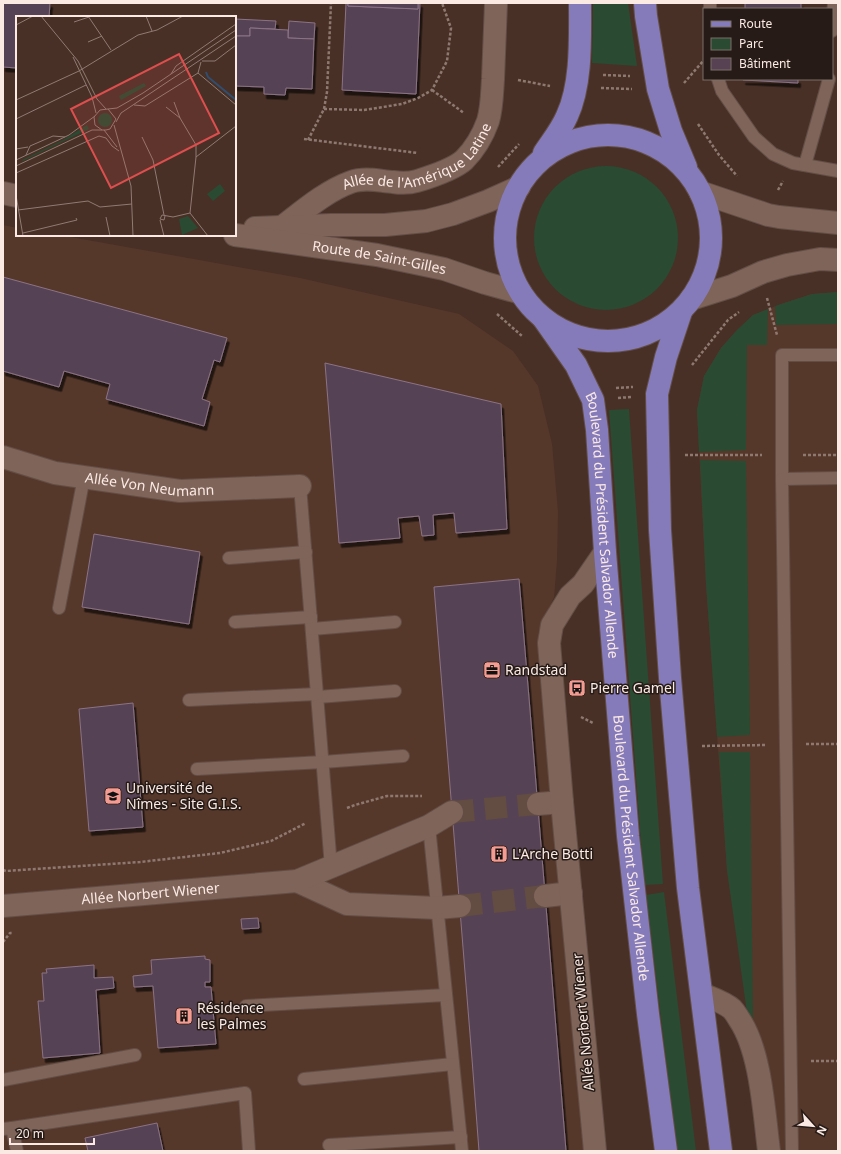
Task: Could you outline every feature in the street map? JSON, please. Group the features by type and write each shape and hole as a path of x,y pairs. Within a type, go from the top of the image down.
{"main road":[{"path":"533,167 542,158 564,145 588,136 604,134 630,137 654,145 678,161 694,180 707,207 712,235 707,267 698,289 686,305 665,324 636,338 607,342 588,340 570,335 550,324 520,293 514,280 507,259 505,234 508,215 519,187 533,167 558,133 568,115 576,87 580,38 580,3"},
{"path":"645,3 658,90 688,172"},
{"path":"686,305 666,357 658,394 660,530 670,678 688,888 721,1151"},
{"name":"Boulevard du Président Salvador Allende","path":"543,318 576,365 593,400 597,430 605,552 628,836 648,1014 666,1151"}],"street":[{"name":"Allée de l'Amérique Latine","path":"282,227 310,206 352,182 365,180 394,182 416,181 445,171 463,161 474,149 488,120 491,103 496,3"},
{"name":"Route de Saint-Gilles","path":"236,228 385,225 426,221 453,214 488,201 519,187"},
{"path":"700,192 768,215 838,223"},
{"path":"3,193 16,196"},
{"name":"Route de Saint-Gilles","path":"236,235 385,257 444,269 520,293"},
{"path":"686,305 763,272 787,265 820,259 838,260"},
{"name":"Allée Von Neumann","path":"3,457 54,473 180,491 300,486"},
{"name":"Allée Norbert Wiener","path":"596,1151 562,802 549,643 552,624 570,596 583,584 605,552"},
{"path":"538,804 562,802"},
{"name":"Allée Norbert Wiener","path":"3,906 297,881 429,826 452,812"},
{"name":"Allée Norbert Wiener","path":"297,881 347,904 437,908 460,906"},
{"path":"545,896 571,893"},
{"path":"702,994 733,1010 745,1027 752,1046 760,1078 769,1151"}],"lane":[{"path":"833,17 834,3"},
{"path":"718,80 722,91 754,136 773,154 793,163 838,171"},
{"path":"805,165 829,80"},
{"path":"792,1151 782,479 782,355 838,355"},
{"path":"60,608 84,477"},
{"path":"782,479 838,478"},
{"path":"300,486 331,867"},
{"path":"229,558 306,552"},
{"path":"235,622 311,617"},
{"path":"312,629 395,622"},
{"path":"189,700 318,696 395,691"},
{"path":"197,769 403,756"},
{"path":"429,826 462,1151"},
{"path":"246,1006 446,995"},
{"path":"3,1080 135,1055"},
{"path":"304,1079 453,1064"},
{"path":"17,1151 8,1128 245,1094 249,1151"},
{"path":"328,1145 461,1137"}],"path":[{"path":"308,140 324,109 327,92 331,3"},
{"path":"324,109 364,110 402,104 418,98 432,90 447,61 451,28 442,3"},
{"path":"681,78 682,85 703,61"},
{"path":"599,75 633,76"},
{"path":"515,80 552,86 549,92"},
{"path":"576,87 658,90"},
{"path":"432,90 485,128"},
{"path":"694,119 719,155 738,178"},
{"path":"497,168 521,141"},
{"path":"763,272 767,296 782,355"},
{"path":"494,311 526,339"},
{"path":"612,389 635,387"},
{"path":"593,400 658,394"},
{"path":"679,455 838,455"},
{"path":"578,712 581,718 594,724"},
{"path":"3,870 140,862 220,853 271,841 306,823 355,805 387,796 422,796"}],"shaded area":[{"path":"3,225 16,228 16,236 65,236 300,278 459,314 513,351 538,386 552,444 558,512 557,560 554,597 538,633 558,881 587,1151 3,1151"},
{"path":"838,292 838,1151 772,1151 751,1029 727,870 706,584 697,410 704,376 721,348 753,315 812,294"}],"green space":[{"path":"593,3 628,3 637,66 592,63"},
{"path":"599,166 613,166 627,169 646,178 662,192 675,217 678,238 677,252 672,266 662,284 652,294 627,307 613,310 599,310 585,307 566,298 550,284 537,259 534,245 534,231 537,217 546,198 560,182 585,169"},
{"path":"838,292 838,324 776,325 775,306 812,294"},
{"path":"768,309 767,345 747,345 746,450 699,452 697,410 704,376 721,348 737,330 753,315"},
{"path":"629,409 663,884 644,885 609,410"},
{"path":"700,460 746,461 750,735 717,737 706,584"},
{"path":"719,752 750,752 753,1018 748,1020 727,870"},
{"path":"664,892 696,1151 677,1151 646,895"}],"building":[{"path":"3,3 50,3 49,16 16,16 16,68 3,67"},
{"path":"346,3 348,3 348,6 418,9 418,3 420,3 416,94 342,90"},
{"path":"348,3 418,3 418,9 348,6"},
{"path":"745,3 801,3 801,8 745,8"},
{"path":"236,19 276,21 275,29 250,28 250,36 236,36"},
{"path":"289,21 315,23 314,39 288,38"},
{"path":"250,28 288,30 288,38 314,39 312,89 286,88 285,95 264,94 264,87 236,86 236,36 250,36"},
{"path":"743,80 798,80 798,83"},
{"path":"3,277 227,338 220,362 214,360 202,399 210,402 204,426 106,399 110,384 64,371 59,387 3,371"},
{"path":"325,363 501,404 507,529 456,533 454,513 433,515 434,535 422,536 419,516 398,518 400,538 339,543"},
{"path":"94,534 200,552 189,624 82,607"},
{"name":"L'Arche Botti","path":"519,579 566,1151 479,1151 434,587"},
{"name":"Université de Nîmes - Site G.I.S.","path":"133,703 143,827 89,831 79,709"},
{"path":"258,918 259,928 242,929 241,919"},
{"name":"Résidence les Palmes","path":"205,956 205,959 210,960 210,982 205,982 205,987 211,987 216,1044 158,1048 153,986 134,987 133,976 152,974 151,960"},
{"path":"94,965 94,978 113,977 114,988 96,990 100,1053 43,1058 38,1001 44,1001 42,973 47,973 46,969"},
{"path":"157,1123 163,1151 88,1151 85,1138"}],"tunnel":[{"path":"452,812 538,804"},
{"path":"460,906 545,896"}],"place":[{"name":"Randstad","path":"492,670"},
{"name":"Pierre Gamel","path":"577,688"},
{"name":"Université de Nîmes - Site G.I.S.","path":"113,796"},
{"name":"L'Arche Botti","path":"499,854"},
{"name":"Résidence les Palmes","path":"184,1016"}]}
